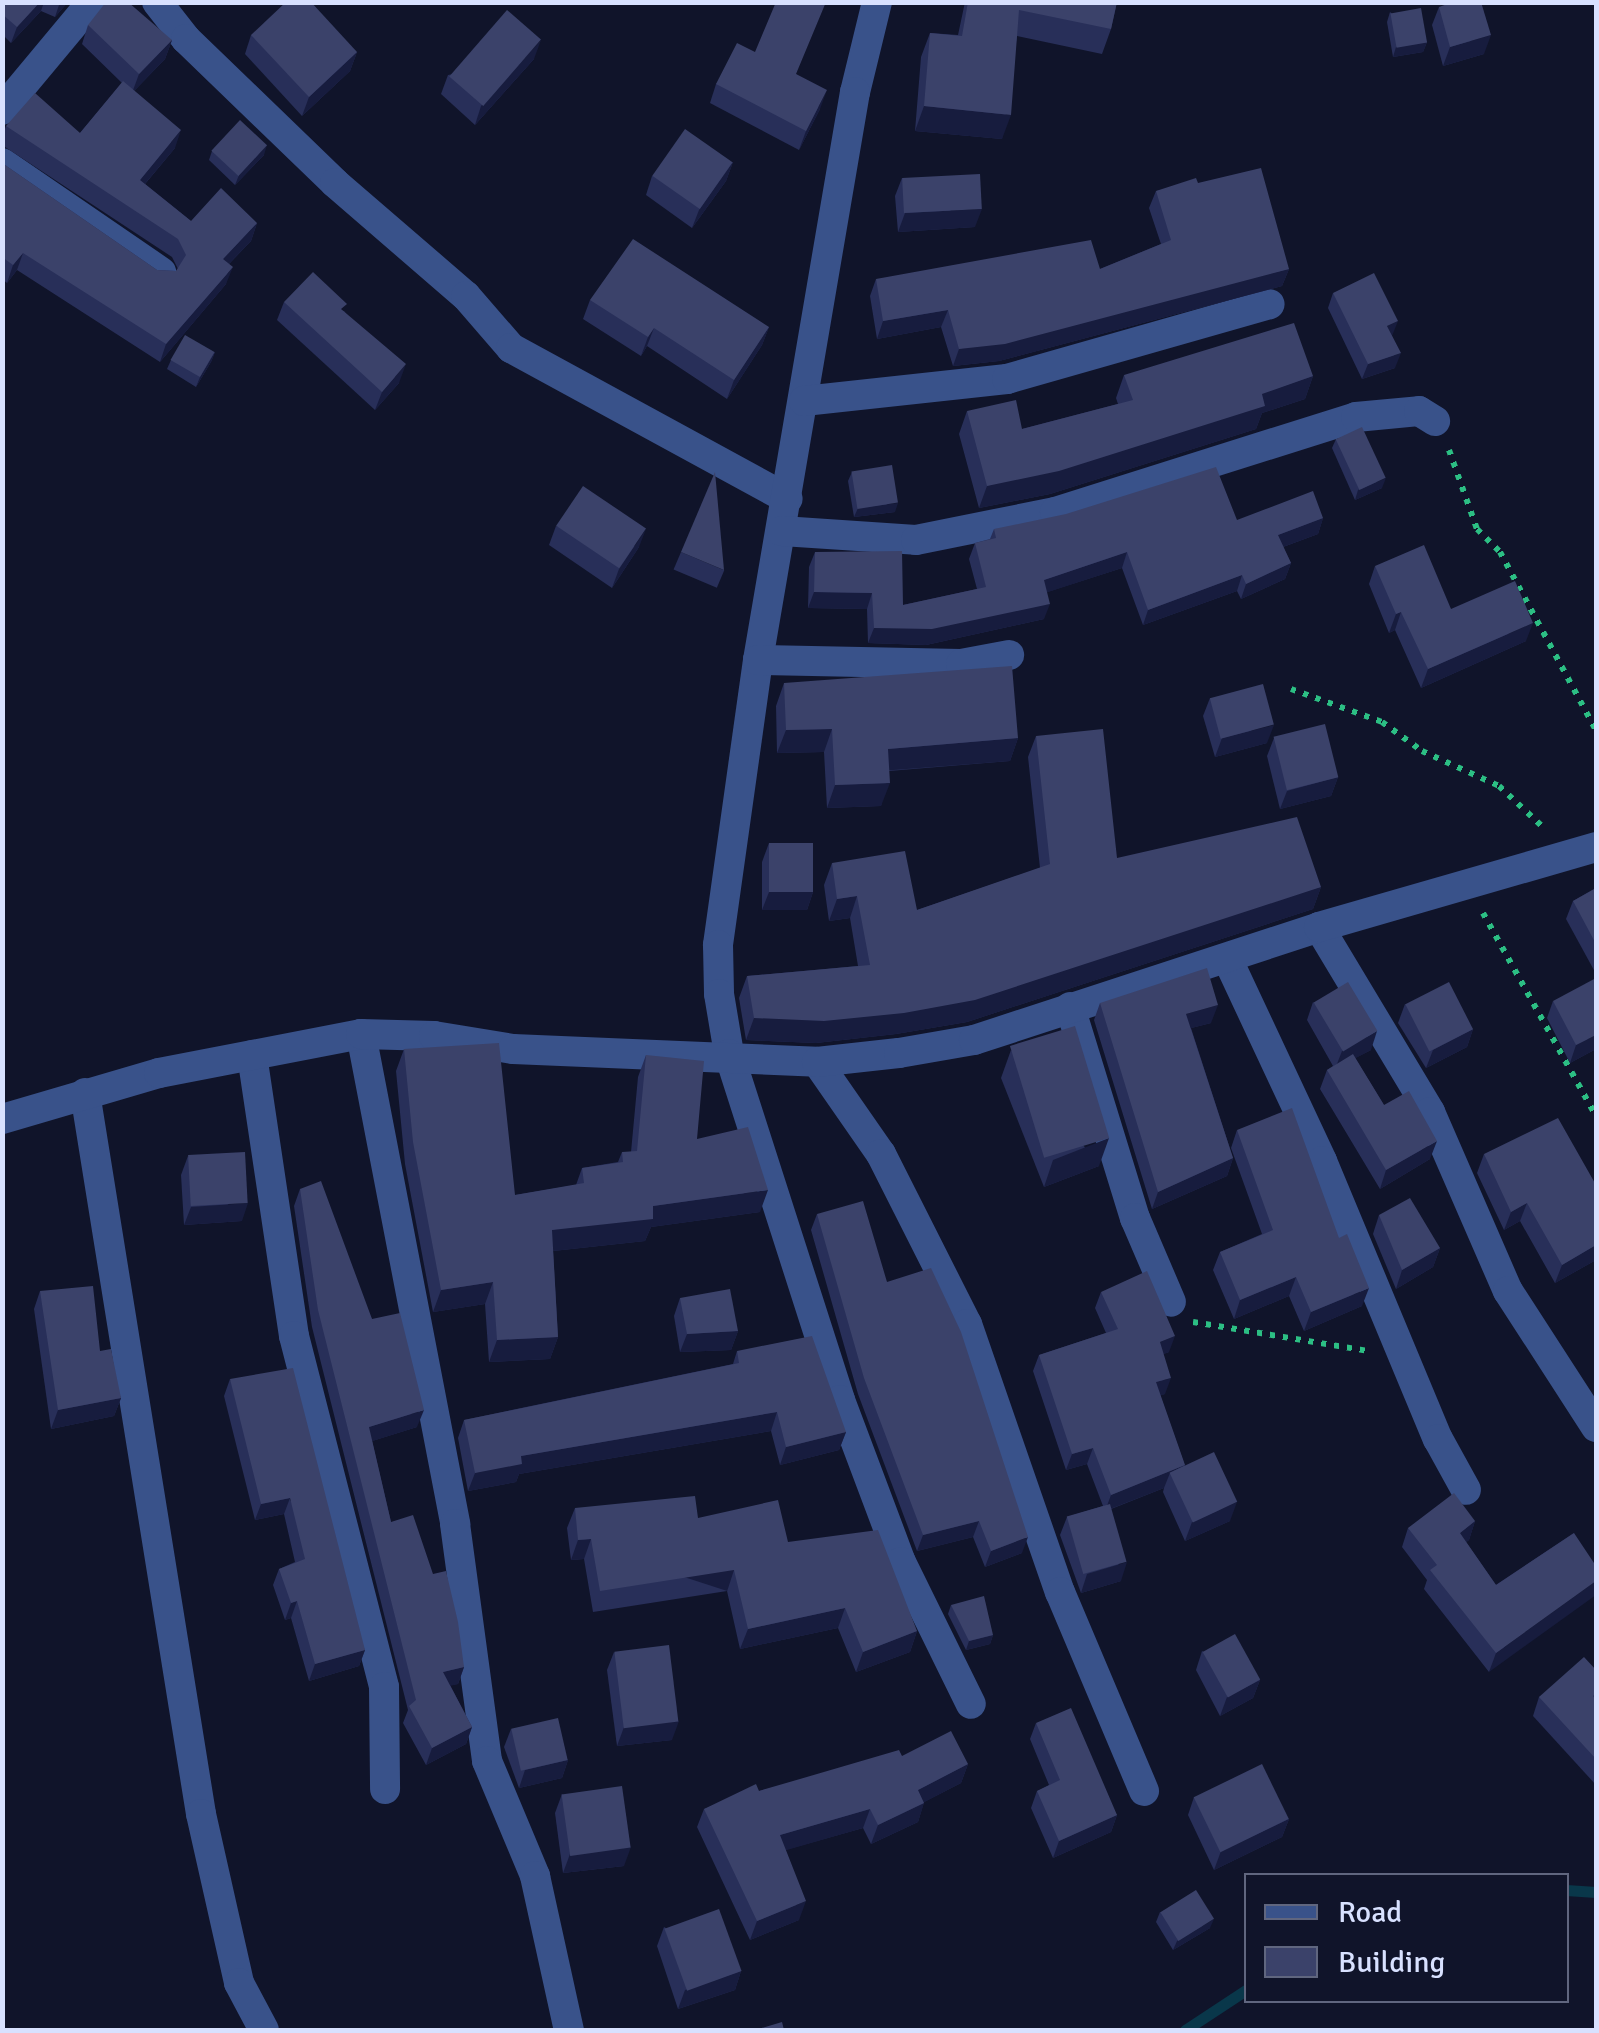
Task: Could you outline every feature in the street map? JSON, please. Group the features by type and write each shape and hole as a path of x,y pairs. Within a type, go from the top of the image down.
{"street":[{"path":"2,110 92,2"},
{"path":"157,2 186,39 334,183 466,296 511,348 788,500"},
{"path":"877,2 855,92 758,660 718,945 729,1054 854,1436 901,1562 971,1704"},
{"path":"2,162 161,272"},
{"path":"804,402 1007,379 1270,304"},
{"path":"782,531 916,540 947,535 1054,512 1356,417 1418,411 1435,422"},
{"path":"758,660 961,664 1009,655"},
{"path":"2,1120 85,1093 361,1034 434,1036 513,1049 729,1054 817,1062 974,1040 1319,928 1586,851"},
{"path":"1319,928 1430,1112 1508,1291 1596,1428"},
{"path":"1227,958 1322,1161 1399,1351 1466,1490"},
{"path":"1070,1007 1135,1218 1171,1302"},
{"path":"361,1034 454,1524 487,1761 531,1862 569,2030"},
{"path":"252,1055 294,1336 384,1687 386,1789"},
{"path":"817,1062 882,1154 967,1324 1060,1592 1144,1790"},
{"path":"85,1093 201,1814 239,1983 264,2030"}],"path":[{"path":"1435,422 1477,529 1500,552 1596,730"},
{"path":"1291,689 1382,722 1422,751 1499,786 1586,851"},
{"path":"1469,885 1596,1116"},
{"path":"1171,1302 1192,1322 1344,1352 1399,1351"}],"building":[{"path":"2,2 40,2 17,27 2,14"},
{"path":"106,2 128,2 172,40 139,74 88,25"},
{"path":"286,2 311,2 357,52 309,97 251,35"},
{"path":"776,2 826,2 796,74 827,90 806,131 716,84 737,43 755,52"},
{"path":"968,2 1117,2 1111,29 1019,10 1011,115 924,106 930,33 962,36"},
{"path":"1453,2 1481,2 1491,35 1450,47 1439,7"},
{"path":"1421,8 1427,42 1397,48 1390,13"},
{"path":"507,10 541,40 483,106 449,76"},
{"path":"123,81 181,130 140,180 191,221 221,188 257,223 223,259 233,267 166,344 23,253 13,265 2,257 2,163 157,270 176,271 186,255 178,239 6,126 35,93 80,133"},
{"path":"240,120 267,145 238,176 211,151"},
{"path":"685,129 733,162 700,209 652,176"},
{"path":"1261,168 1289,269 1005,344 959,349 948,310 883,321 876,279 1091,240 1100,269 1171,240 1156,191 1196,178 1198,183"},
{"path":"980,174 982,209 904,213 902,178"},
{"path":"633,239 769,327 734,380 654,328 648,337 590,300"},
{"path":"313,272 347,304 341,309 406,364 382,392 284,302"},
{"path":"1374,273 1398,321 1387,326 1401,353 1368,364 1333,293"},
{"path":"1294,323 1313,376 1262,394 1265,406 1059,471 987,486 967,411 1016,400 1022,429 1133,400 1124,375"},
{"path":"185,335 214,352 200,377 170,360"},
{"path":"1362,427 1386,478 1359,490 1336,439"},
{"path":"892,465 898,503 857,509 852,471"},
{"path":"1216,467 1237,520 1313,491 1323,518 1278,535 1291,563 1246,584 1242,575 1148,610 1127,552 1044,580 1050,604 932,629 874,628 872,593 814,592 815,552 902,551 903,605 986,587 975,543 996,538 994,529 1066,514"},
{"path":"715,472 724,570 681,552"},
{"path":"583,486 646,528 619,568 556,526"},
{"path":"1424,545 1451,609 1515,581 1533,623 1428,669 1401,612 1396,614 1375,566"},
{"path":"1012,666 1018,738 888,749 890,783 835,785 832,729 786,730 784,683"},
{"path":"1263,684 1274,725 1221,739 1210,698"},
{"path":"1325,724 1338,777 1287,790 1274,737"},
{"path":"1103,729 1117,858 1297,817 1321,887 975,1000 904,1013 824,1021 754,1018 747,976 870,965 857,896 837,899 832,863 905,851 917,910 1050,864 1036,736"},
{"path":"769,843 813,843 813,892 769,892"},
{"path":"1596,888 1596,944 1573,901"},
{"path":"1207,968 1218,1005 1186,1014 1233,1158 1158,1192 1100,1003"},
{"path":"1596,978 1596,1035 1576,1045 1553,1001"},
{"path":"1348,982 1377,1031 1343,1051 1314,1003"},
{"path":"1449,982 1473,1029 1429,1051 1405,1004"},
{"path":"1075,1026 1109,1138 1044,1158 1010,1046"},
{"path":"499,1043 515,1195 584,1183 582,1168 623,1162 622,1152 637,1151 646,1055 704,1061 697,1139 748,1127 768,1190 653,1206 653,1219 552,1230 558,1337 497,1340 493,1282 441,1290 413,1142 404,1049"},
{"path":"1353,1054 1384,1105 1409,1091 1437,1141 1386,1170 1327,1070"},
{"path":"1292,1108 1339,1238 1347,1234 1369,1288 1311,1312 1296,1277 1240,1300 1220,1252 1273,1230 1237,1130"},
{"path":"1558,1118 1596,1185 1596,1245 1562,1265 1527,1203 1511,1212 1484,1154"},
{"path":"245,1152 248,1203 191,1206 188,1155"},
{"path":"321,1181 372,1319 400,1313 424,1410 369,1427 391,1522 413,1515 433,1574 446,1571 458,1622 464,1667 443,1672 472,1727 432,1748 409,1706 416,1700 318,1310 300,1189"},
{"path":"1410,1198 1440,1248 1402,1270 1379,1215"},
{"path":"863,1201 887,1282 931,1268 961,1332 1028,1537 991,1551 979,1521 923,1535 864,1378 817,1214"},
{"path":"1147,1271 1175,1336 1160,1342 1171,1378 1156,1382 1185,1465 1111,1495 1093,1448 1072,1454 1039,1355 1118,1329 1101,1292"},
{"path":"93,1286 100,1351 111,1349 121,1398 58,1410 40,1291"},
{"path":"730,1289 738,1331 687,1334 680,1298"},
{"path":"812,1336 846,1432 786,1447 777,1412 521,1456 522,1464 475,1473 464,1420 739,1363 737,1351"},
{"path":"293,1368 365,1650 315,1664 297,1601 291,1603 279,1569 305,1559 290,1498 261,1504 230,1379"},
{"path":"1214,1452 1237,1502 1193,1523 1170,1473"},
{"path":"1454,1493 1475,1521 1460,1533 1496,1585 1574,1533 1596,1566 1596,1581 1496,1653 1430,1570 1437,1565 1408,1528"},
{"path":"695,1496 698,1518 778,1500 788,1542 878,1530 917,1631 863,1652 845,1608 748,1629 734,1570 600,1591 591,1539 578,1540 575,1508"},
{"path":"1110,1504 1127,1562 1083,1574 1067,1516"},
{"path":"984,1596 993,1635 969,1641 951,1605"},
{"path":"1235,1634 1260,1679 1228,1697 1203,1652"},
{"path":"669,1645 678,1721 624,1728 614,1652"},
{"path":"1584,1657 1596,1670 1596,1759 1539,1697"},
{"path":"1071,1708 1117,1815 1059,1841 1037,1791 1060,1780 1036,1723"},
{"path":"558,1718 568,1760 521,1771 511,1729"},
{"path":"951,1731 968,1764 918,1790 924,1803 878,1825 870,1809 780,1835 806,1901 757,1921 704,1809 756,1784 759,1791 899,1750 902,1756"},
{"path":"1262,1764 1289,1819 1220,1852 1194,1797"},
{"path":"622,1786 631,1847 570,1856 562,1794"},
{"path":"1196,1890 1214,1919 1178,1941 1160,1912"},
{"path":"719,1909 742,1971 687,1991 664,1929"},
{"path":"782,2022 784,2030 755,2030"}],"waterway":[{"path":"1569,1890 1596,1892"},
{"path":"1185,2030 1244,1991"}]}
